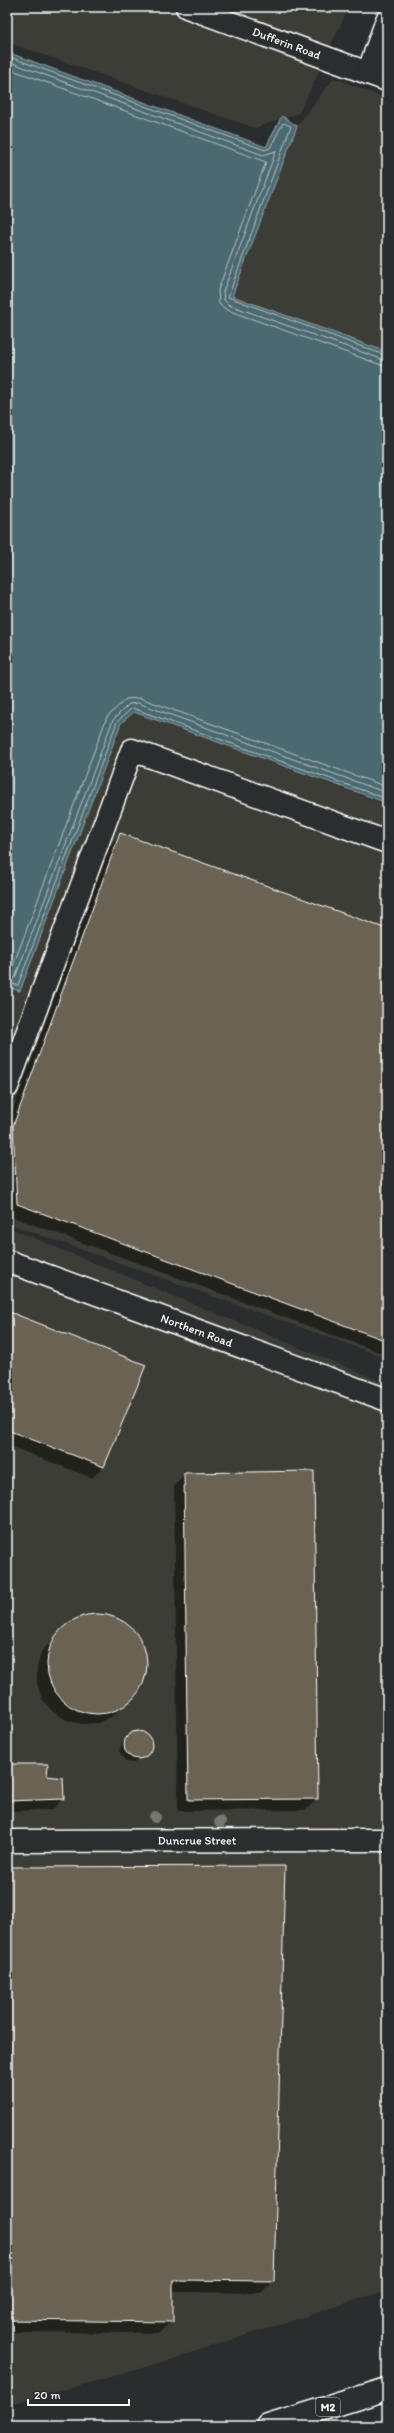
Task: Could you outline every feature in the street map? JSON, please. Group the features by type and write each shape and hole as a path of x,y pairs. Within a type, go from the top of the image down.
{"main road":[{"name":"Dufferin Road","path":"187,7 377,77"},
{"path":"377,77 387,20"},
{"path":"7,1086 132,750 387,842"},
{"name":"Northern Road","path":"7,1261 387,1400"},
{"name":"Duncrue Street","path":"7,1841 387,1840"},
{"name":"M2","path":"268,2426 387,2389"}],"shaded area":[{"path":"7,7 349,7 299,113 255,128 7,42"},
{"path":"334,78 387,99 387,352 232,296 297,126"},
{"path":"134,712 387,805 387,1358 7,1223 7,987 20,991 121,723"},
{"path":"7,1227 387,1384 387,2290 140,2369 7,2405"}],"water":[{"path":"7,52 266,147 282,116 297,126 232,296 387,352 387,803 134,712 121,723 20,991 7,987"}],"building":[{"path":"120,833 387,929 387,1341 17,1204 13,1126"},
{"path":"7,1311 146,1365 104,1467 7,1430"},
{"path":"314,1471 318,1799 188,1800 184,1473"},
{"path":"97,1614 116,1618 132,1629 143,1645 147,1664 143,1683 132,1699 116,1710 97,1714 78,1710 62,1699 51,1683 47,1664 51,1645 62,1629 78,1618"},
{"path":"7,1640 8,1689 7,1689"},
{"path":"138,1731 148,1735 152,1745 148,1755 138,1759 128,1755 124,1745 128,1735"},
{"path":"7,1764 48,1764 47,1776 63,1778 64,1799 7,1801"},
{"path":"285,1866 274,2281 173,2280 173,2322 7,2320 7,1867"}]}
